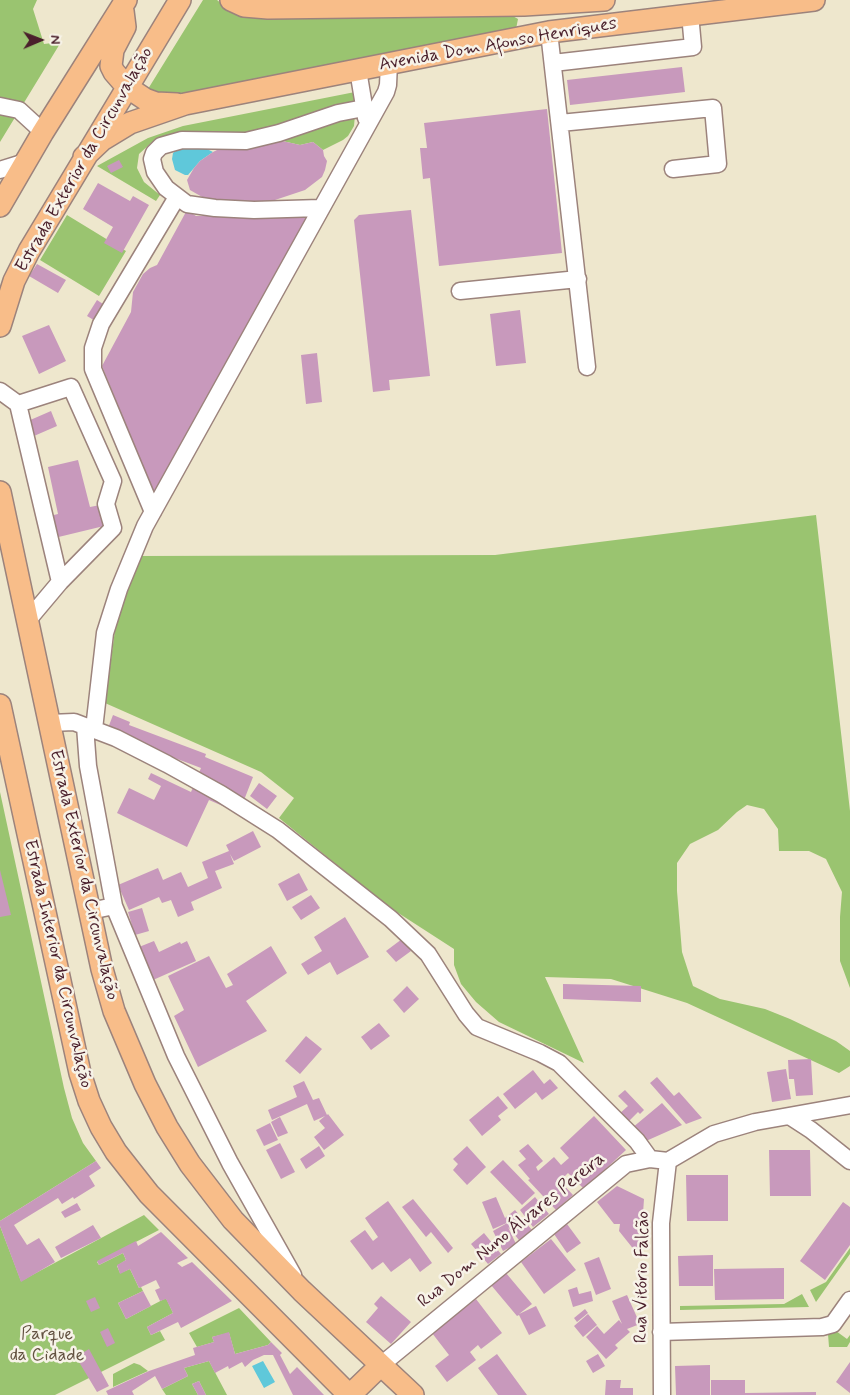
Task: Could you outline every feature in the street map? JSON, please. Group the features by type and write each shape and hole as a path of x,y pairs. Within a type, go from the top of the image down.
{"main road":[{"name":"Estrada Exterior da Circunvalação","path":"0,326 14,281 26,258 84,157 180,0"},
{"name":"Avenida Dom Afonso Henriques","path":"231,0 252,8 524,5 604,0"},
{"path":"323,0 369,8"},
{"name":"Avenida Dom Afonso Henriques","path":"185,104 550,32 814,0"},
{"path":"124,3 125,27 113,50 111,66 120,81 151,101 185,104"},
{"path":"0,206 42,132 124,3"},
{"path":"574,3 577,28"},
{"path":"524,5 531,21 526,36"},
{"path":"84,157 102,140 130,123 185,104"},
{"name":"Estrada Exterior da Circunvalação","path":"0,492 102,969 114,1012 129,1049 167,1127 190,1164 233,1220 302,1291 413,1395"},
{"name":"Estrada Interior da Circunvalação","path":"0,705 80,1073 101,1127 116,1152 149,1194 350,1395"},
{"path":"350,1395 381,1365"}],"street":[{"path":"553,63 693,47 690,14"},
{"path":"550,32 587,367"},
{"path":"302,1291 230,1163 176,1056 114,906 88,766 89,727 105,633 127,568 145,526 367,125 388,85 389,63"},
{"path":"358,70 367,125"},
{"path":"0,106 19,110 42,132"},
{"path":"320,208 254,210 187,204 166,188 155,172 152,159 154,153 161,146 171,142 182,140 246,141 279,133 338,113 364,108"},
{"path":"560,124 714,108 718,164 673,169"},
{"path":"0,170 25,162"},
{"path":"153,512 93,369 93,348 101,324 177,197"},
{"path":"460,291 578,280"},
{"path":"18,404 72,387 113,481 106,504 113,528 60,582 28,620"},
{"path":"0,391 18,404 60,582"},
{"path":"50,723 74,722 116,738 167,764 255,814 293,841 391,919 428,954 466,1014 477,1027 540,1053 558,1063 637,1141 650,1159"},
{"path":"90,911 114,906"},
{"path":"668,1161 714,1134 755,1122 850,1106"},
{"path":"791,1117 811,1130 850,1161"},
{"name":"Rua Dom Nuno Álvares Pereira","path":"381,1365 626,1164 650,1159 668,1161"},
{"name":"Rua Vitório Falcão","path":"662,1395 661,1223 668,1161"},
{"path":"661,1332 822,1327 833,1324 850,1300"}],"green space":[{"path":"0,0 37,0 33,9 44,44 61,42 0,142"},
{"path":"203,0 217,0 231,11 511,15 518,19 516,29 174,97 148,89"},
{"path":"355,92 357,102 253,133 163,138 151,143 139,154 137,168 144,182 160,195 156,201 97,166 148,138 183,126"},
{"path":"355,115 354,126 348,136 323,150 313,142 300,145 278,140"},
{"path":"67,215 126,251 99,296 40,260"},
{"path":"816,515 850,811 850,988 840,961 842,892 826,859 809,851 779,851 778,829 764,809 747,805 718,830 690,844 677,863 677,891 682,952 693,986 720,999 765,1009 836,1041 850,1051 850,1066 839,1073 687,1003 611,979 545,977 584,1063 499,1022 476,1002 461,984 454,965 454,949 389,907 279,818 294,798 261,772 105,703 115,630 126,591 141,556 495,555"},
{"path":"0,792 64,1088 72,1118 83,1143 96,1161 0,1221"},
{"name":"Parque da Cidade","path":"144,1215 159,1230 97,1262 99,1265 123,1253 126,1260 117,1266 120,1273 130,1269 139,1288 141,1287 143,1291 118,1303 126,1319 166,1298 173,1313 147,1327 151,1335 160,1331 165,1340 55,1395 0,1395 0,1226 21,1281"},
{"path":"850,1248 850,1254 816,1302 810,1290 826,1282"},
{"path":"802,1294 809,1307 680,1310 680,1306 784,1304"},
{"path":"239,1308 271,1342 268,1345 235,1354 229,1333 212,1337 214,1342 197,1347 189,1333"},
{"path":"836,1331 847,1339 850,1335 850,1342 847,1347 829,1347 828,1334"},
{"path":"209,1361 227,1395 206,1395 199,1381 192,1384 198,1395 166,1395 162,1389 188,1376 184,1368"},
{"path":"134,1363 148,1371 113,1387 113,1374"}],"water":[{"path":"181,146 203,147 213,152 200,161 188,175 185,175 175,170 172,159 173,153"},
{"path":"263,1361 275,1382 264,1388 252,1366"}],"building":[{"path":"682,67 685,92 570,105 567,80"},
{"path":"547,109 562,253 439,266 430,178 423,179 420,148 427,148 424,123"},
{"path":"278,140 300,145 313,142 323,150 327,161 325,170 322,177 305,190 275,200 258,203 251,217 310,218 156,499 102,366 131,312 133,292 143,274 157,265 187,210 196,216 211,216 218,200 204,198 190,190 187,180 194,168 200,161 227,145"},
{"path":"119,160 123,167 111,173 107,166"},
{"path":"98,183 130,201 133,196 149,205 122,253 104,243 113,227 83,209"},
{"path":"411,210 430,376 389,380 390,390 373,392 354,220 359,215"},
{"path":"37,264 66,280 58,293 29,276"},
{"path":"97,300 106,306 97,322 87,316"},
{"path":"520,310 526,363 496,366 490,314"},
{"path":"49,325 66,361 39,374 22,336"},
{"path":"317,353 322,402 306,404 301,355"},
{"path":"51,411 57,426 34,436 28,421"},
{"path":"78,460 90,507 100,505 104,526 42,541 37,519 58,514 48,467"},
{"path":"113,715 130,722 129,725 206,754 205,757 253,777 239,813 209,800 187,847 117,813 129,788 154,800 161,786 148,779 151,773 191,792 201,768 122,738 105,736"},
{"path":"259,783 277,796 267,809 250,796"},
{"path":"253,831 261,847 234,861 230,854 234,864 215,871 222,888 191,902 194,910 178,917 171,900 162,903 159,897 129,910 118,885 158,868 163,880 181,872 188,887 208,878 202,862 229,851 226,845"},
{"path":"0,870 11,915 0,917"},
{"path":"299,873 308,890 287,901 278,884"},
{"path":"311,895 320,908 301,920 292,907"},
{"path":"142,908 149,931 135,935 128,912"},
{"path":"345,917 369,957 337,975 330,962 308,975 301,964 322,951 314,937"},
{"path":"402,939 411,951 396,962 386,951"},
{"path":"154,941 159,952 180,942 181,944 187,941 196,961 153,980 139,947"},
{"path":"271,946 287,973 246,1001 267,1031 198,1067 174,1016 184,1010 168,976 209,956 226,988 233,985 227,974"},
{"path":"563,984 641,986 641,1002 563,999"},
{"path":"407,986 419,999 404,1013 393,1000"},
{"path":"379,1023 390,1036 371,1050 361,1037"},
{"path":"306,1036 322,1049 300,1074 285,1061"},
{"path":"811,1059 813,1095 796,1096 794,1079 789,1079 788,1060"},
{"path":"786,1069 791,1099 772,1102 767,1072"},
{"path":"533,1070 544,1084 550,1079 558,1088 542,1100 536,1092 515,1109 503,1094"},
{"path":"657,1077 674,1096 679,1092 702,1118 686,1124 650,1083"},
{"path":"304,1081 313,1100 319,1098 327,1115 344,1135 324,1150 314,1137 325,1128 319,1121 325,1116 314,1121 307,1104 272,1120 268,1110 297,1097 293,1086"},
{"path":"625,1090 644,1110 640,1114 638,1112 627,1123 618,1115 628,1106 618,1096"},
{"path":"498,1096 508,1108 498,1116 501,1120 482,1136 469,1120"},
{"path":"662,1103 682,1125 646,1141 632,1128"},
{"path":"594,1116 626,1150 584,1189 568,1173 560,1181 573,1195 556,1210 528,1180 530,1179 518,1165 526,1159 519,1151 528,1144 543,1161 536,1167 538,1171 554,1157 561,1165 569,1158 560,1148"},
{"path":"280,1117 288,1133 278,1137 271,1122"},
{"path":"270,1123 278,1140 264,1146 256,1130"},
{"path":"280,1143 295,1172 281,1179 266,1150"},
{"path":"319,1146 325,1156 306,1169 300,1159"},
{"path":"467,1146 486,1167 467,1185 453,1170 458,1164 453,1159"},
{"path":"769,1150 810,1150 811,1196 770,1196"},
{"path":"503,1160 535,1193 522,1205 490,1172"},
{"path":"96,1161 101,1168 89,1176 95,1186 62,1204 58,1198 14,1225 27,1245 39,1238 55,1262 21,1282 0,1226 0,1221"},
{"path":"686,1175 728,1175 728,1221 687,1221"},
{"path":"617,1186 644,1199 643,1243 640,1243 640,1249 635,1251 619,1231 620,1224 614,1224 597,1202"},
{"path":"496,1197 505,1218 515,1210 532,1230 519,1240 508,1227 516,1244 503,1251 493,1231 509,1222 493,1229 482,1202"},
{"path":"535,1197 549,1214 533,1227 520,1210"},
{"path":"413,1199 453,1248 448,1253 431,1232 426,1237 402,1207"},
{"path":"388,1201 432,1263 420,1272 410,1258 391,1272 383,1262 372,1270 350,1241 365,1230 373,1241 378,1237 365,1218"},
{"path":"843,1202 850,1207 850,1245 825,1280 800,1261"},
{"path":"77,1203 81,1210 65,1218 61,1212"},
{"path":"567,1224 581,1243 567,1253 554,1234"},
{"path":"93,1225 101,1238 61,1258 55,1247"},
{"path":"161,1232 188,1258 177,1263 182,1267 192,1262 232,1301 181,1328 178,1322 151,1335 147,1327 173,1313 166,1299 160,1301 155,1290 160,1288 156,1280 139,1288 130,1269 120,1274 117,1265 126,1260 123,1253 99,1265 97,1261 136,1241 138,1246"},
{"path":"484,1233 501,1254 488,1264 471,1244"},
{"path":"551,1239 576,1270 544,1294 521,1262"},
{"path":"713,1255 713,1286 679,1286 678,1256"},
{"path":"599,1257 611,1289 596,1295 584,1263"},
{"path":"784,1268 784,1299 715,1300 714,1269"},
{"path":"506,1273 532,1304 519,1314 536,1306 546,1326 529,1335 519,1315 517,1316 491,1285"},
{"path":"577,1287 579,1294 591,1291 593,1301 573,1307 568,1290"},
{"path":"143,1291 151,1306 126,1319 118,1303"},
{"path":"627,1295 640,1324 627,1329 630,1332 615,1345 618,1348 606,1359 586,1337 597,1326 604,1334 619,1320 622,1324 612,1301"},
{"path":"381,1296 411,1322 391,1344 366,1322 378,1308 374,1304"},
{"path":"95,1297 100,1308 91,1312 86,1301"},
{"path":"476,1299 502,1333 481,1349 478,1345 470,1352 476,1360 447,1382 435,1366 449,1355 432,1333"},
{"path":"585,1309 588,1313 577,1322 574,1318"},
{"path":"588,1314 597,1325 583,1337 574,1326"},
{"path":"108,1328 115,1343 107,1347 100,1332"},
{"path":"229,1332 235,1354 268,1345 271,1342 282,1353 280,1355 290,1374 297,1367 324,1395 293,1395 273,1355 264,1355 253,1360 245,1367 242,1362 229,1369 228,1366 215,1373 209,1361 184,1368 188,1376 162,1389 155,1376 132,1391 134,1395 108,1395 106,1391 149,1371 195,1355 193,1348 214,1342 212,1337"},
{"path":"89,1349 109,1386 97,1392 76,1357"},
{"path":"497,1354 527,1395 498,1395 478,1368"},
{"path":"598,1354 605,1366 593,1373 586,1361"},
{"path":"850,1362 850,1393 836,1382"},
{"path":"710,1365 710,1395 676,1395 675,1366"},
{"path":"606,1380 621,1380 620,1388 633,1388 633,1395 605,1395"},
{"path":"711,1380 745,1380 745,1393 816,1392 816,1395 711,1395"},
{"path":"199,1381 206,1395 198,1395 192,1384"}]}
